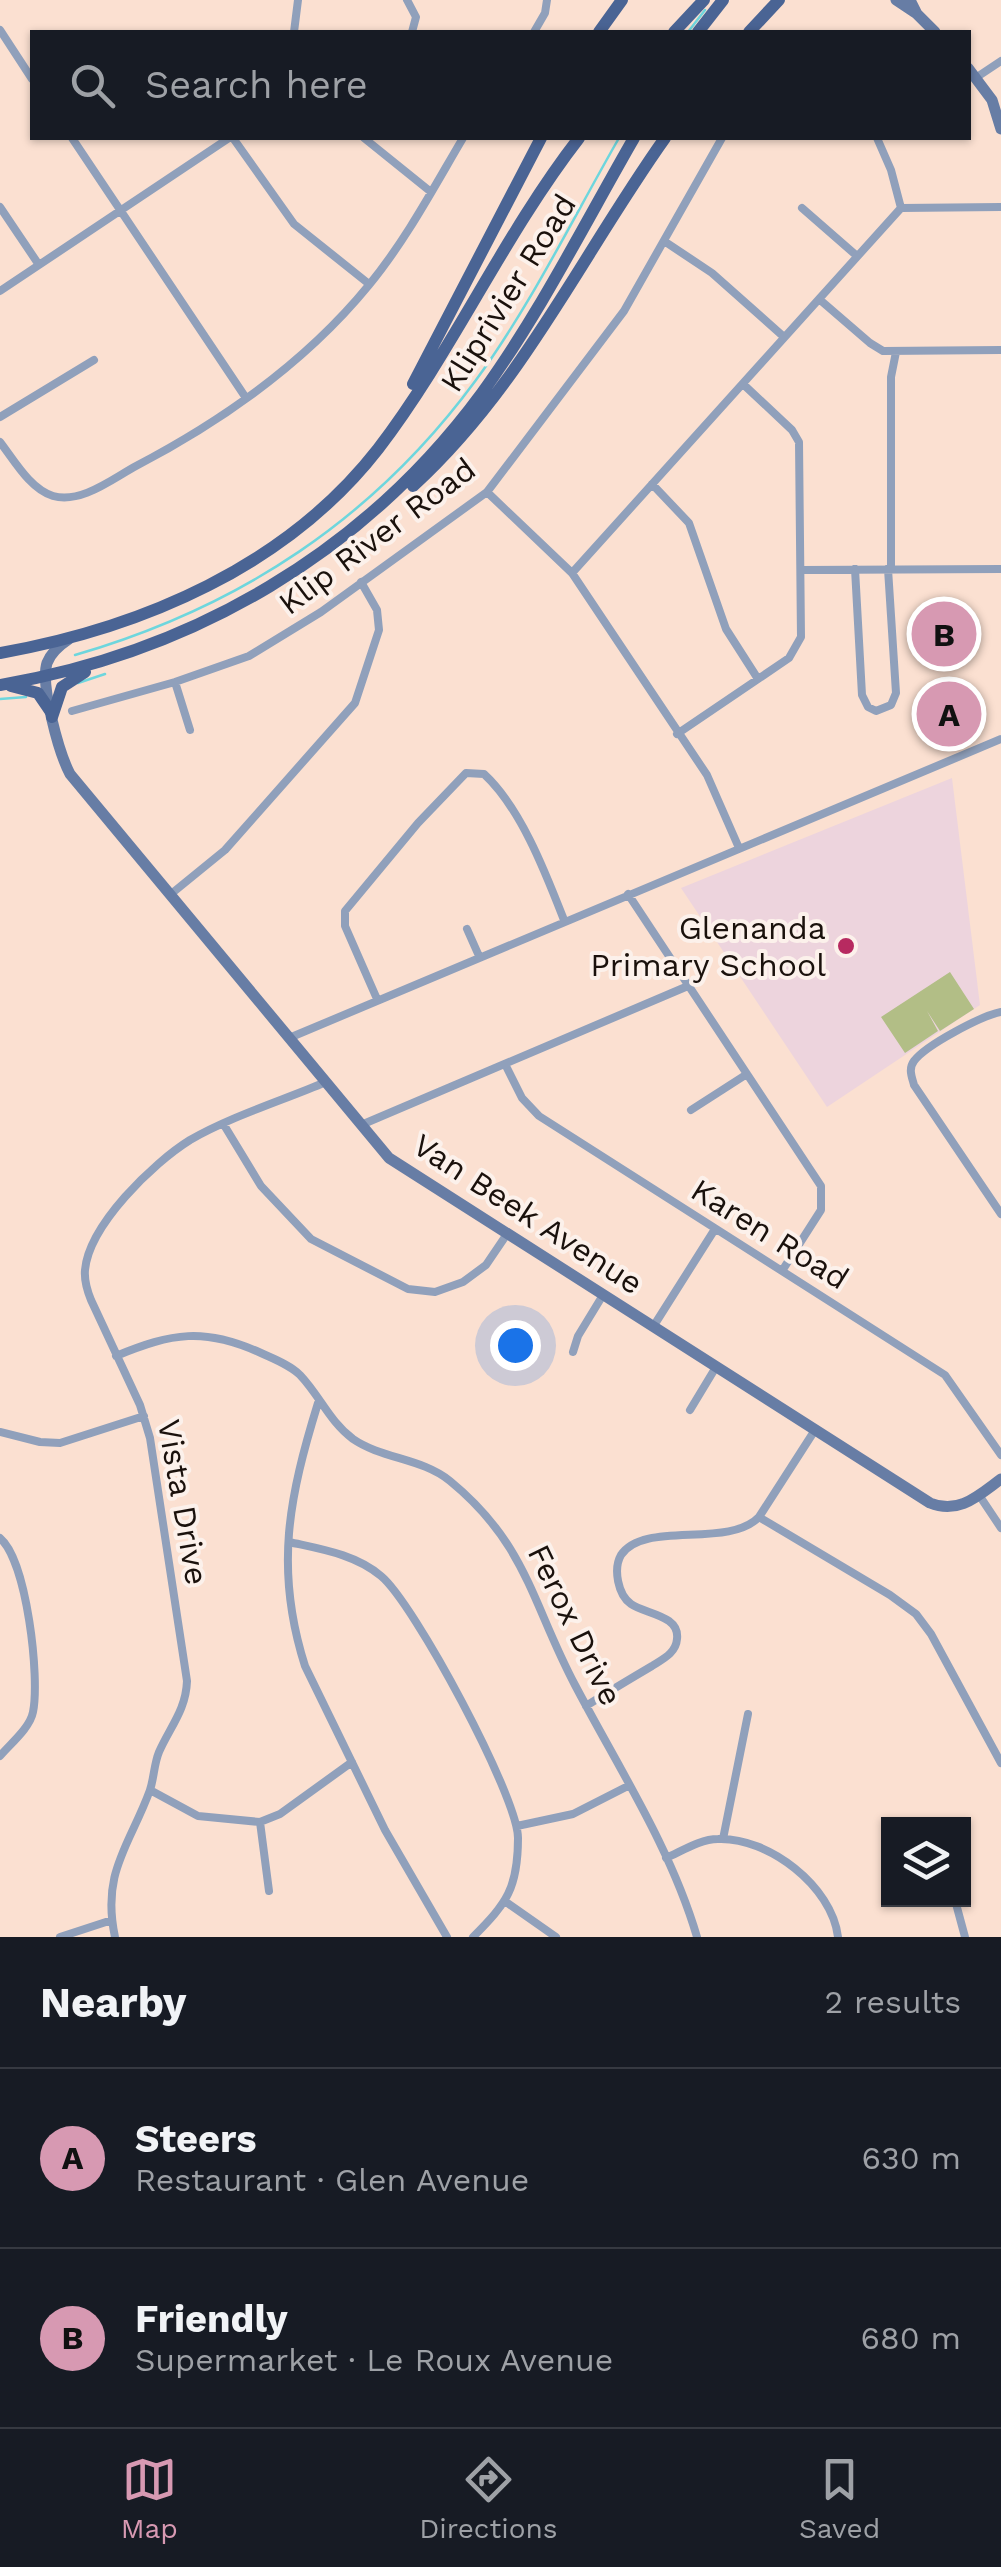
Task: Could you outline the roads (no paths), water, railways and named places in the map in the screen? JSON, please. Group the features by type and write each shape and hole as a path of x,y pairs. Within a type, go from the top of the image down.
{"main road":[{"path":"600,30 622,0"},
{"path":"676,30 704,0"},
{"path":"700,30 723,0"},
{"path":"751,30 779,0"},
{"path":"395,422 540,140"},
{"name":"Kliprivier Road","path":"0,653 68,638 185,596 276,546 340,492 380,446 530,206 578,140"},
{"name":"Kliprivier Road","path":"114,657 182,634 261,593 332,548 374,512 442,443 483,392 633,140"},
{"path":"374,512 394,501 434,467 506,384 664,140"},
{"path":"2,685 114,657"},
{"path":"52,715 66,682 114,657"},
{"path":"2,685 38,693 52,715"}],"street":[{"path":"294,30 298,0"},
{"path":"407,0 416,16 412,30"},
{"path":"535,30 545,13 546,0"},
{"path":"896,0 913,5 933,30"},
{"path":"0,30 30,76"},
{"path":"1001,62 972,72 992,100 1001,129"},
{"path":"73,140 246,398"},
{"path":"0,291 228,140"},
{"path":"232,140 294,224 369,284"},
{"path":"366,140 431,192"},
{"path":"0,442 39,490 73,497 186,440 246,398 330,326 369,284 463,140"},
{"name":"Klip River Road","path":"72,711 176,682 249,656 296,628 487,492 607,336 721,140"},
{"path":"879,140 901,208"},
{"path":"0,207 39,265"},
{"path":"572,572 901,208 1001,207"},
{"path":"802,208 857,256"},
{"path":"664,241 712,273 784,336"},
{"path":"819,298 874,347 896,352 1001,350"},
{"path":"854,570 862,695 868,707 876,711 891,706 896,694 889,570 891,376 896,352"},
{"path":"0,418 94,360"},
{"path":"678,734 789,658 799,642 799,442 792,430 742,384"},
{"path":"652,484 689,523 726,629 758,679"},
{"path":"487,492 572,572 710,782 738,848"},
{"path":"802,570 1001,569"},
{"path":"171,894 225,850 355,703 379,630 376,610 361,582"},
{"path":"46,676 50,657 68,638"},
{"name":"Van Beek Avenue","path":"46,676 60,752 70,774 396,1164 930,1503 956,1507 980,1494"},
{"path":"176,682 190,730"},
{"path":"289,1038 1001,739"},
{"path":"377,999 345,926 345,911 466,773 484,774 497,790 534,847 564,920"},
{"path":"628,894 823,1192 821,1210 782,1271"},
{"path":"467,929 479,956"},
{"path":"361,1125 688,986"},
{"path":"1001,1012 978,1018 932,1048 916,1059 911,1073 914,1086 1001,1214"},
{"name":"Karen Road","path":"505,1064 532,1111 945,1375 1001,1455"},
{"path":"692,1110 747,1074"},
{"name":"Vista Drive","path":"115,1937 112,1920 116,1868 150,1790 158,1754 182,1711 187,1681 170,1557 144,1416 85,1282 87,1260 119,1204 190,1140 326,1082"},
{"path":"224,1125 262,1186 311,1239 408,1289 435,1292 463,1282 486,1264 507,1234"},
{"path":"653,1327 715,1229"},
{"path":"573,1352 602,1295"},
{"name":"Ferox Drive","path":"116,1356 154,1341 215,1336 294,1370 344,1431 364,1446 445,1477 492,1522 530,1581 562,1660 666,1858 697,1937"},
{"path":"690,1410 716,1367"},
{"path":"318,1402 294,1492 288,1542 287,1584 297,1640 398,1856 447,1937"},
{"path":"0,1432 60,1443 144,1416"},
{"path":"586,1706 664,1659 676,1644 677,1630 673,1626 657,1614 633,1606 624,1595 617,1571 624,1551 642,1542 740,1529 758,1517 815,1430"},
{"path":"1001,1478 980,1494 1001,1528"},
{"path":"758,1517 890,1595 923,1622 1001,1763"},
{"path":"0,1538 9,1547 26,1594 33,1700 29,1721 0,1756"},
{"path":"288,1542 352,1558 369,1566 394,1588 440,1660 486,1753 517,1826 518,1850 506,1902 473,1937"},
{"path":"724,1839 748,1714"},
{"path":"150,1790 198,1816 260,1822 294,1805 352,1762"},
{"path":"517,1826 573,1814 628,1786"},
{"path":"260,1822 269,1891"},
{"path":"666,1858 708,1840 724,1839 778,1857 792,1866 826,1902 838,1937"},
{"path":"506,1902 556,1937"},
{"path":"957,1907 965,1937"},
{"path":"60,1937 112,1920"}],"waterway":[{"path":"690,30 705,10"},
{"path":"75,655 135,635 247,584 299,552 394,475 436,430 496,351 618,140"},
{"path":"78,683 105,674"},
{"path":"0,699 26,697"}],"place":[{"name":"Friendly","path":"944,634"},
{"name":"Steers","path":"949,714"},
{"name":"Glenanda Primary School","path":"846,946"}]}
